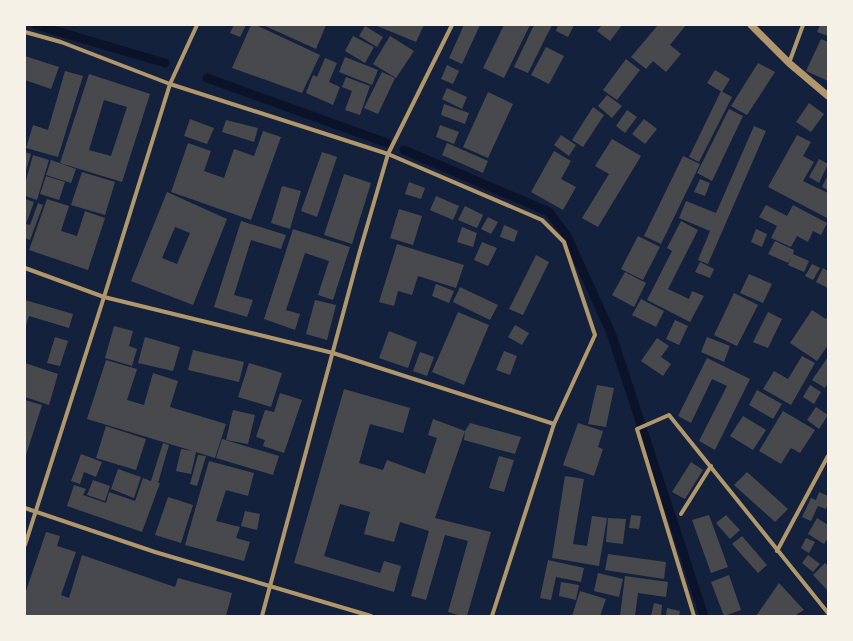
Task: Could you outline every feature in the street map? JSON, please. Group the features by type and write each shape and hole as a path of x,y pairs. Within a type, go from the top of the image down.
{"street":[{"path":"25,545 170,84 197,25"},
{"path":"262,616 359,254 388,154 452,25"},
{"path":"751,25 789,63 828,96"},
{"path":"789,63 803,25"},
{"path":"25,32 61,42 170,84 388,154 542,220 564,242 595,335 554,424 492,616"},
{"path":"25,268 104,297 333,353 554,424"},
{"path":"694,616 637,429 669,415 828,613"},
{"path":"777,551 828,456"},
{"path":"681,514 711,466"},
{"path":"25,508 155,552 371,616"}],"building":[{"path":"234,25 246,25 240,37 230,33"},
{"path":"251,25 256,25 320,55 302,93 232,68"},
{"path":"263,25 326,25 316,49"},
{"path":"375,25 424,25 416,42"},
{"path":"464,25 480,25 462,64 449,58"},
{"path":"504,25 530,25 504,78 483,68"},
{"path":"534,25 552,25 528,73 514,67"},
{"path":"558,25 574,25 568,37 556,31"},
{"path":"602,25 622,25 610,41 597,31"},
{"path":"658,25 686,25 670,45 681,54 666,72 653,61 646,69 631,57"},
{"path":"820,25 828,25 828,36 817,32"},
{"path":"365,26 383,37 377,47 359,36"},
{"path":"353,36 374,47 365,63 345,51"},
{"path":"390,36 414,51 396,78 373,64"},
{"path":"821,39 828,42 828,81 806,71"},
{"path":"546,47 564,56 549,84 531,75"},
{"path":"25,56 59,67 51,89 25,80"},
{"path":"345,57 378,70 372,85 339,72"},
{"path":"325,58 337,63 329,82 340,87 333,105 306,93 313,75 317,77"},
{"path":"626,59 640,70 617,100 603,90"},
{"path":"758,63 775,72 747,115 731,106"},
{"path":"447,65 459,71 453,84 441,79"},
{"path":"715,70 730,79 722,92 707,83"},
{"path":"65,71 83,76 58,157 26,148 33,125 48,130"},
{"path":"382,72 395,78 378,114 364,108"},
{"path":"89,74 150,94 122,182 60,163","holes":["104,100 127,107 111,156 89,150"]},
{"path":"346,77 370,86 360,115 345,110 352,91 342,87"},
{"path":"447,88 467,97 462,109 442,99"},
{"path":"721,91 732,97 699,162 689,157"},
{"path":"488,92 513,104 488,158 463,147"},
{"path":"607,95 622,106 612,118 598,106"},
{"path":"809,103 824,114 811,132 796,122"},
{"path":"444,104 469,113 465,124 441,115"},
{"path":"593,107 604,115 583,147 572,140"},
{"path":"729,109 743,116 712,181 697,173"},
{"path":"627,110 637,117 625,133 616,126"},
{"path":"190,119 214,128 207,144 184,136"},
{"path":"644,119 657,129 645,144 632,134"},
{"path":"226,120 258,128 254,142 222,132"},
{"path":"440,125 459,132 454,144 436,137"},
{"path":"754,126 766,131 708,264 698,260 710,231 679,218 686,201 716,213"},
{"path":"263,131 281,137 251,220 171,192 188,143 211,151 204,171 224,178 234,149 254,156"},
{"path":"561,135 576,145 569,156 554,145"},
{"path":"797,135 811,142 803,156 814,162 803,181 828,193 827,218 768,187"},
{"path":"612,139 641,156 598,227 582,218 609,174 595,166"},
{"path":"447,143 488,161 483,173 442,155"},
{"path":"554,151 571,161 561,179 576,187 563,210 531,192"},
{"path":"25,152 31,154 25,174"},
{"path":"322,152 337,157 317,217 301,211"},
{"path":"33,155 49,160 37,200 25,196 25,184"},
{"path":"683,156 700,164 661,244 644,236"},
{"path":"819,159 828,164 819,183 809,177"},
{"path":"51,160 76,169 71,183 46,175"},
{"path":"82,172 115,182 105,215 71,205"},
{"path":"344,174 371,183 352,244 324,235"},
{"path":"828,175 828,190 822,187"},
{"path":"46,176 65,182 59,200 40,194"},
{"path":"700,179 710,183 705,196 694,192"},
{"path":"409,182 425,188 421,199 405,194"},
{"path":"282,186 301,191 290,229 271,223"},
{"path":"167,192 227,219 193,305 131,281","holes":["175,227 190,233 177,264 162,258"]},
{"path":"436,196 459,206 453,220 430,210"},
{"path":"25,199 34,202 26,224 30,225 38,203 43,205 30,240 25,238"},
{"path":"47,199 69,206 61,231 77,236 85,211 105,218 88,270 29,250"},
{"path":"766,205 787,216 793,205 827,223 821,235 813,231 808,242 797,236 791,247 771,238 777,226 759,217"},
{"path":"465,206 483,215 477,228 458,220"},
{"path":"399,209 422,216 413,245 390,238"},
{"path":"488,217 498,222 491,234 481,229"},
{"path":"241,221 286,235 281,249 251,240 234,295 253,300 247,317 214,307"},
{"path":"681,221 698,230 668,289 689,299 692,291 704,296 690,322 647,300 672,251 667,248"},
{"path":"504,225 518,231 514,242 500,237"},
{"path":"462,227 477,233 473,247 457,242"},
{"path":"293,229 350,247 333,300 318,295 329,261 305,253 286,310 300,314 295,330 264,319"},
{"path":"756,229 767,234 762,247 751,242"},
{"path":"638,236 660,247 643,280 621,269"},
{"path":"775,241 794,250 793,254 809,261 804,272 788,265 791,257 788,263 768,254"},
{"path":"482,242 497,248 488,266 474,260"},
{"path":"397,244 464,265 456,288 418,276 412,295 398,291 394,306 379,302"},
{"path":"536,255 549,262 523,315 509,309"},
{"path":"700,262 714,269 710,278 695,272"},
{"path":"812,264 820,268 813,280 805,276"},
{"path":"823,268 828,271 828,288 816,282"},
{"path":"625,272 646,283 634,307 612,295"},
{"path":"749,274 772,284 763,303 740,293"},
{"path":"436,284 454,291 449,303 432,296"},
{"path":"460,287 498,305 490,320 453,302"},
{"path":"734,293 758,305 737,346 714,335"},
{"path":"641,299 664,311 656,327 632,315"},
{"path":"25,300 73,314 69,328 29,316 25,329"},
{"path":"315,300 336,305 327,340 306,334"},
{"path":"812,310 826,319 828,316 828,345 817,361 790,343"},
{"path":"458,312 489,325 464,385 432,372"},
{"path":"768,312 782,319 768,348 753,342"},
{"path":"675,320 688,326 679,345 666,339"},
{"path":"515,325 529,333 522,345 508,337"},
{"path":"114,326 133,331 129,346 137,349 132,366 105,358"},
{"path":"389,331 417,342 408,368 379,358"},
{"path":"55,337 68,341 60,366 47,363"},
{"path":"145,337 180,347 173,371 138,363"},
{"path":"707,337 730,346 724,362 701,352"},
{"path":"657,338 669,346 661,357 671,364 663,376 641,361"},
{"path":"193,350 244,362 239,382 188,370"},
{"path":"504,351 517,356 510,375 496,370"},
{"path":"420,352 434,357 427,376 413,371"},
{"path":"802,356 815,363 791,405 763,389 774,371 788,379"},
{"path":"828,357 828,383 825,388 812,380"},
{"path":"707,358 750,379 715,450 699,441 727,386 712,379 691,423 678,416"},
{"path":"106,360 137,369 127,400 144,405 153,373 178,381 170,407 226,424 215,458 196,452 191,474 176,471 181,449 193,451 87,419"},
{"path":"25,363 58,374 49,405 25,397"},
{"path":"249,363 282,373 271,407 238,397"},
{"path":"597,385 614,388 606,427 588,424"},
{"path":"810,385 821,392 814,404 803,397"},
{"path":"344,389 410,408 403,433 370,424 359,463 383,470 387,460 425,474 437,438 428,435 433,419 465,431 435,518 491,532 467,616 461,616 448,612 468,541 445,535 426,600 411,596 429,531 400,522 394,542 364,534 370,512 340,504 324,556 380,573 384,561 401,566 394,592 294,563"},
{"path":"757,390 782,404 773,419 749,405"},
{"path":"280,393 302,400 284,453 263,446 265,440 256,437 265,410 274,412"},
{"path":"25,400 42,405 25,458"},
{"path":"816,407 828,415 819,429 807,420"},
{"path":"233,410 255,415 248,444 226,440"},
{"path":"783,411 815,430 800,453 791,448 781,464 759,451"},
{"path":"743,416 766,430 753,450 730,436"},
{"path":"470,423 521,437 515,454 464,440 465,431"},
{"path":"578,423 603,431 598,447 603,449 594,476 563,465"},
{"path":"106,426 146,439 136,470 96,458"},
{"path":"222,439 279,456 273,475 216,458"},
{"path":"163,443 169,445 158,483 160,483 142,532 67,506 74,485 86,489 83,495 106,503 109,492 135,501 143,478 151,481"},
{"path":"81,454 102,462 96,477 84,472 80,484 71,481"},
{"path":"198,455 206,456 197,486 190,484"},
{"path":"499,456 514,460 504,492 489,488"},
{"path":"209,461 254,473 248,496 226,490 216,521 240,527 236,538 250,542 244,561 185,545"},
{"path":"691,462 703,470 685,499 672,492"},
{"path":"118,469 141,477 134,498 111,489"},
{"path":"747,472 788,509 775,522 734,485"},
{"path":"565,476 584,479 573,544 587,546 592,516 607,518 599,566 552,558"},
{"path":"93,480 110,486 105,501 87,495"},
{"path":"819,492 828,496 828,504 826,509 818,506 811,521 802,517 811,498 816,500"},
{"path":"168,497 193,505 181,543 155,535"},
{"path":"245,511 260,514 257,530 241,526"},
{"path":"631,515 641,516 639,529 629,528"},
{"path":"709,515 728,567 711,573 692,520"},
{"path":"726,515 740,530 730,539 716,523"},
{"path":"608,518 626,519 623,544 606,542"},
{"path":"817,518 828,525 828,538 824,544 808,534"},
{"path":"46,532 60,536 57,546 76,552 61,595 69,598 82,555 175,587 178,578 232,593 226,616 25,616 25,594"},
{"path":"742,536 767,565 758,573 732,544"},
{"path":"806,538 815,542 809,553 801,548"},
{"path":"608,554 666,562 664,579 605,570"},
{"path":"808,555 820,564 813,572 802,563"},
{"path":"548,560 584,568 581,582 556,577 551,600 540,598"},
{"path":"825,563 828,566 828,591 813,575"},
{"path":"598,573 623,579 619,597 594,591"},
{"path":"729,575 741,610 724,616 711,582"},
{"path":"625,576 668,582 666,597 638,593 635,616 620,616"},
{"path":"561,582 579,585 576,600 559,596"},
{"path":"779,583 804,610 794,616 756,616"},
{"path":"580,591 606,599 600,616 572,616"},
{"path":"654,603 662,605 661,616 651,616"},
{"path":"667,608 680,611 679,616 666,616"}],"waterway":[{"path":"36,25 165,63"},
{"path":"207,78 387,143"},
{"path":"404,150 549,212 567,236 611,333 704,616"}]}
